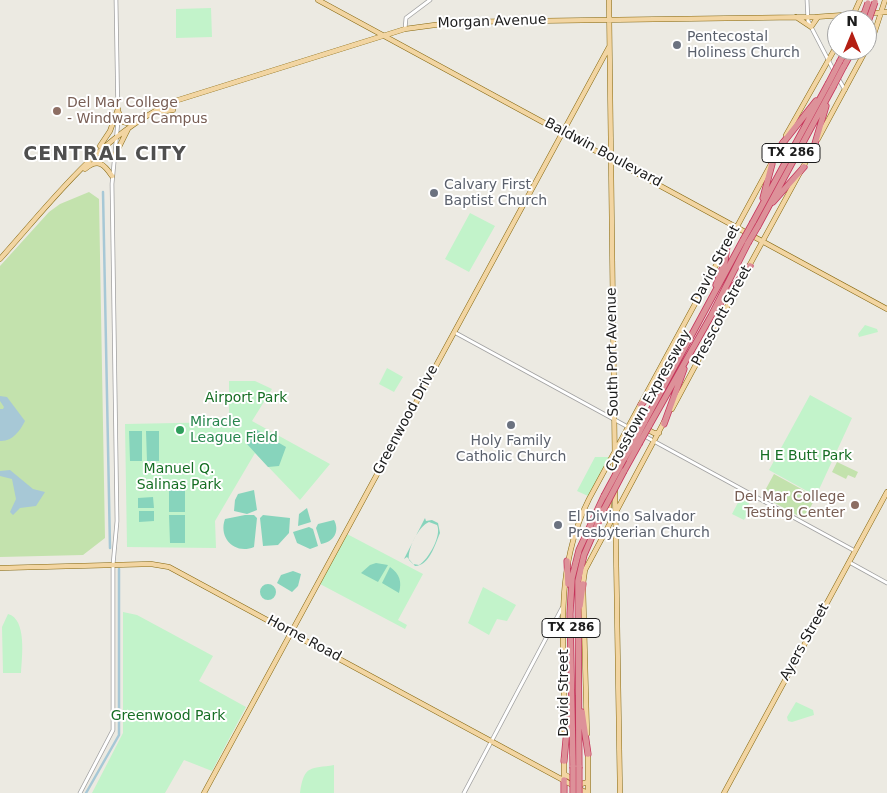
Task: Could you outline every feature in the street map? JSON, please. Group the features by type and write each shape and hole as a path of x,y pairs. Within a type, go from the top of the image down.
{"highway":[{"name":"Crosstown Expressway","path":"842,64 843,60"},
{"name":"Crosstown Expressway","path":"646,424 711,316 755,223 845,60"},
{"name":"Crosstown Expressway","path":"755,223 766,211 829,87"},
{"path":"782,144 829,87"},
{"path":"814,147 829,87"},
{"path":"755,223 766,191 772,164"},
{"path":"766,211 804,166"},
{"name":"Crosstown Expressway","path":"573,793 576,766 578,581 584,555 636,443 682,354 746,242"},
{"path":"707,308 725,262 727,246"},
{"path":"711,316 750,266"},
{"path":"664,424 692,348"},
{"path":"641,405 682,354"},
{"name":"Crosstown Expressway","path":"579,793 576,766 570,614 574,564 586,533 604,496 624,459 636,443"},
{"path":"566,561 570,614"},
{"path":"577,628 584,584"},
{"path":"578,674 588,754"},
{"path":"564,761 572,678"},
{"path":"564,780 564,793"}],"main road":[{"name":"Baldwin Boulevard","path":"318,0 738,226 763,242 887,309"},
{"name":"South Port Avenue","path":"608,0 620,793"},
{"name":"Presscott Street","path":"877,28 884,13 885,0"},
{"name":"Morgan Avenue","path":"98,151 131,125 175,101 404,29 457,22 827,16"},
{"path":"795,17 811,27 818,17"},
{"name":"Greenwood Drive","path":"204,793 610,47"},
{"name":"David Street","path":"564,780 563,607 566,561 580,518 828,60"},
{"name":"Presscott Street","path":"584,584 587,565 861,60"},
{"path":"113,159 121,140 131,125 123,122 118,109"},
{"path":"0,259 98,151 110,131 118,109"},
{"path":"152,112 173,110"},
{"path":"74,178 96,162 104,164 112,176"},
{"path":"633,418 635,423 654,434 659,433"},
{"path":"601,478 604,477 609,481 608,526 616,529"},
{"name":"Ayers Street","path":"724,793 887,492"},
{"name":"Horne Road","path":"0,568 151,564 169,567 587,793"},
{"path":"584,584 588,754 587,793"},
{"path":"564,772 581,784 588,782"}],"street":[{"path":"80,793 113,730 113,565 117,521 112,176 118,109 116,0"},
{"path":"404,29 404,22 408,17 430,0"},
{"path":"807,0 807,17 827,58"},
{"path":"828,60 845,91"},
{"path":"454,331 856,551"},
{"path":"849,562 887,583"},
{"path":"464,793 563,607"},
{"path":"556,622 563,623"}],"green space":[{"path":"211,8 212,37 176,38 176,9"},
{"path":"89,192 99,199 105,538 83,555 0,557 0,266 49,212 60,204"},
{"path":"470,213 495,226 469,272 445,259"},
{"path":"865,325 877,329 878,332 859,337 858,334"},
{"path":"387,368 403,377 394,392 379,384"},
{"name":"Manuel Q. Salinas Park","path":"229,381 255,381 272,389 252,421 330,464 300,500 255,453 215,521 216,548 127,547 125,424 229,422"},
{"name":"H E Butt Park","path":"810,395 852,418 816,496 769,470"},
{"path":"257,430 286,447 279,466 268,467 247,444"},
{"path":"129,431 142,431 142,461 130,461"},
{"path":"146,431 159,431 159,461 147,461"},
{"path":"595,457 609,457 588,496 577,491"},
{"path":"837,462 858,472 855,478 848,475 846,479 832,472"},
{"path":"774,474 816,497 804,519 762,496"},
{"path":"169,483 185,483 185,512 169,512"},
{"path":"254,490 257,510 247,514 234,511 235,500 238,494"},
{"path":"744,491 753,496 746,509 749,511 744,520 732,514"},
{"path":"153,497 154,508 138,508 138,498"},
{"path":"307,508 311,522 298,526 299,514"},
{"path":"139,511 154,511 154,521 139,522"},
{"path":"169,515 185,515 185,543 170,543"},
{"path":"254,515 257,518 254,547 240,549 235,547 226,538 223,526 225,519"},
{"path":"263,515 290,518 289,533 278,545 263,546 260,518"},
{"path":"425,518 426,521 432,520 438,523 440,533 434,549 424,563 420,565 415,566 413,564 419,565 427,558 434,546 438,535 437,525 429,522 425,524 415,538"},
{"path":"334,520 336,524 335,535 326,543 321,544 316,528 318,524"},
{"path":"309,527 313,529 318,546 310,549 297,543 293,532"},
{"path":"347,534 423,574 398,620 407,625 405,629 320,584"},
{"path":"414,540 409,559 407,557 404,559"},
{"path":"376,563 388,565 378,582 361,573 370,565"},
{"path":"390,567 399,578 399,593 382,583"},
{"path":"293,571 301,574 298,586 292,592 277,583 281,575"},
{"path":"265,584 271,584 276,589 274,598 265,600 260,595 260,589"},
{"path":"483,587 516,605 507,621 497,619 489,635 468,623"},
{"name":"Greenwood Park","path":"123,612 137,615 213,656 199,681 246,707 212,771 184,760 165,793 92,793 123,733"},
{"path":"8,614 14,617 21,631 21,673 3,673 2,627"},
{"path":"796,702 813,710 814,715 792,722 788,721 787,717"},
{"path":"334,765 334,793 300,793 306,772 314,768"}],"water":[{"path":"0,396 7,397 25,421 15,435 4,441 0,441 0,409 4,407 0,401"},
{"path":"10,470 33,489 45,492 36,506 20,508 13,515 10,512 16,499 12,479 0,476 0,471"}],"waterway":[{"path":"103,192 110,548"},
{"path":"86,793 119,735 119,569"}],"place":[{"name":"Pentecostal Holiness Church","path":"677,45"},
{"name":"Del Mar College - Windward Campus","path":"57,111"},
{"name":"Calvary First Baptist Church","path":"434,193"},
{"name":"Holy Family Catholic Church","path":"511,425"},
{"name":"Miracle League Field","path":"180,430"},
{"name":"Del Mar College Testing Center","path":"855,505"},
{"name":"El Divino Salvador Presbyterian Church","path":"558,525"}],"district":[{"name":"CENTRAL CITY","path":"105,155"}],"park label":[{"name":"Airport Park","path":"246,398"}]}
